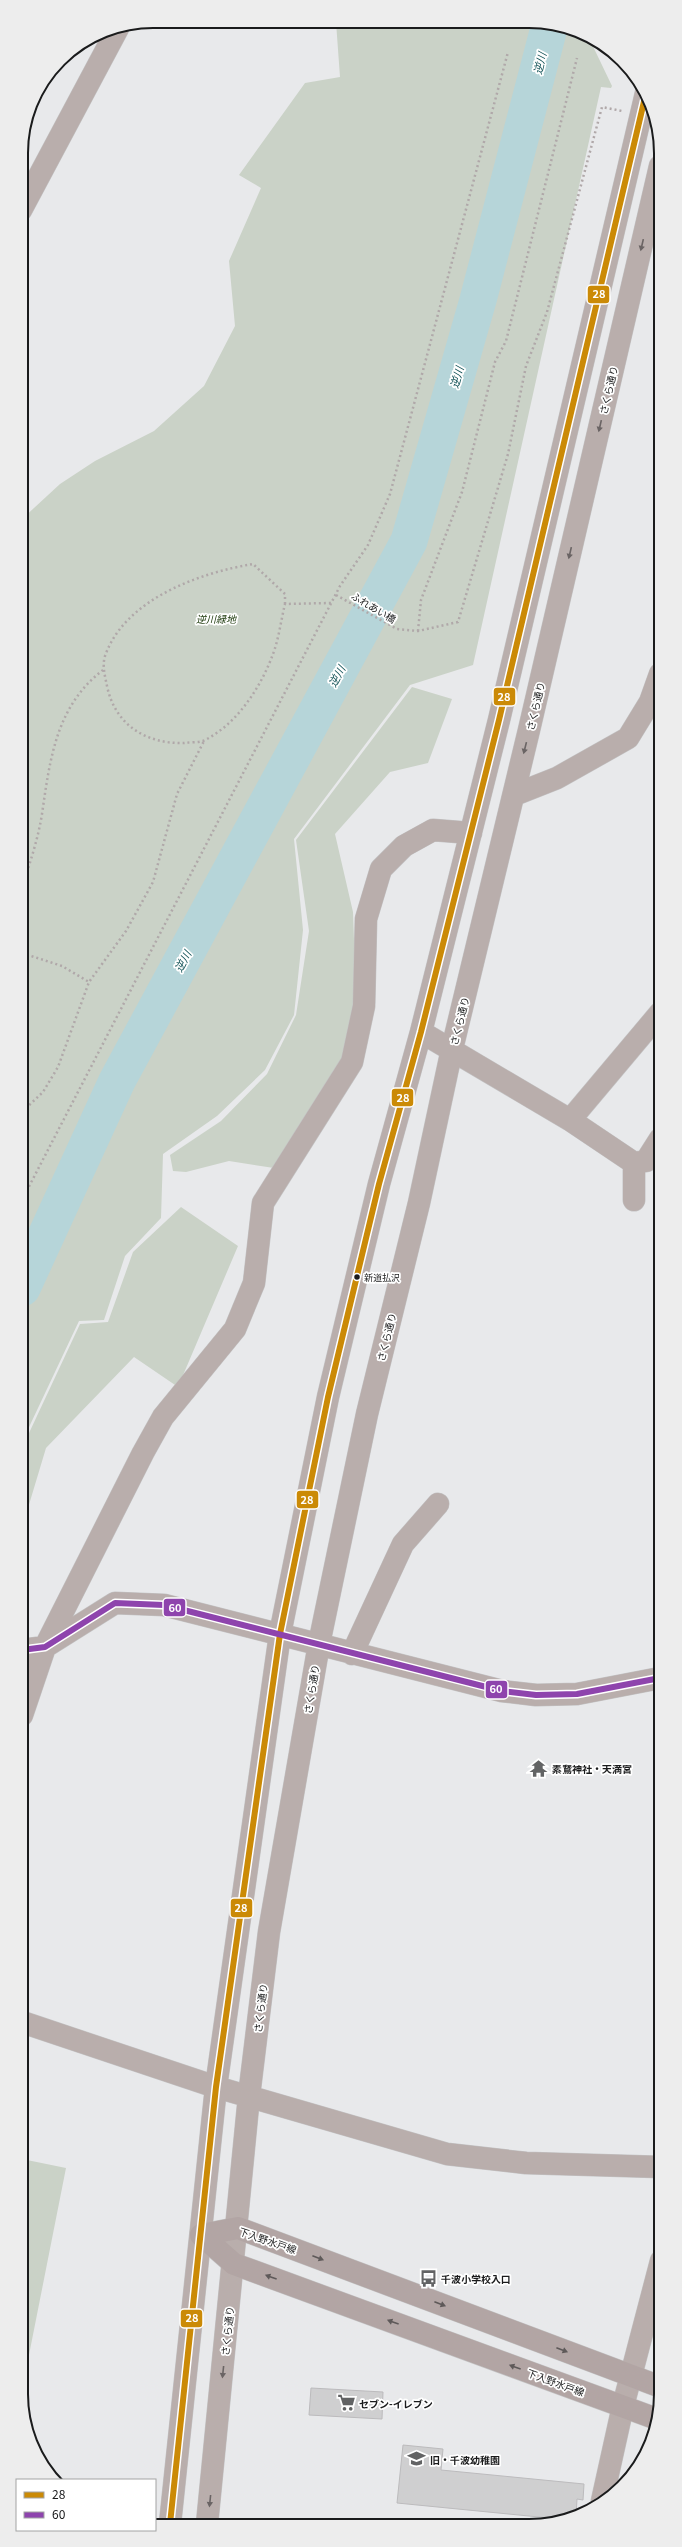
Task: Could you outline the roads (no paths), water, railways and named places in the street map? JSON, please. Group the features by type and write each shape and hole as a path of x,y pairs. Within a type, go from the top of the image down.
{"main road":[{"name":"下入野水戸線","path":"201,2234 238,2228 654,2384"},
{"name":"下入野水戸線","path":"201,2234 234,2264 652,2417"}],"street":[{"path":"28,197 115,35"},
{"path":"171,2519 216,2087 280,1634 328,1397 379,1184 421,1032 471,833 644,105"},
{"name":"さくら通り","path":"208,2519 238,2228 250,2096 270,1932 319,1644 367,1414 419,1203 452,1049 514,795 654,192"},
{"path":"514,795 557,778 628,738 650,702 654,691"},
{"path":"28,1697 45,1646 143,1453 163,1417 235,1329 254,1283 264,1203 352,1062 364,1006 366,919 381,869 404,846 433,830 471,833"},
{"path":"570,1120 654,1020"},
{"path":"421,1032 570,1120 634,1163 646,1160 654,1148"},
{"path":"634,1163 634,1200"},
{"path":"352,1654 403,1544 438,1504"},
{"path":"28,1649 45,1646 115,1604 164,1605 502,1691 536,1695 576,1694 654,1679"},
{"path":"28,2024 216,2087 447,2154 526,2163 654,2167"},
{"path":"604,2494 623,2406 654,2298"}],"waterway":[{"name":"逆川","path":"28,1275 117,1081 409,541 478,300 549,29"}],"place":[{"name":"新道払沢","path":"357,1277"},
{"name":"素鵞神社・天満宮","path":"539,1768"},
{"name":"千波小学校入口","path":"428,2278"},
{"name":"セブン-イレブン","path":"346,2403"},
{"name":"旧・千波幼稚園","path":"417,2459"}],"park label":[{"name":"逆川緑地","path":"216,618"}]}
